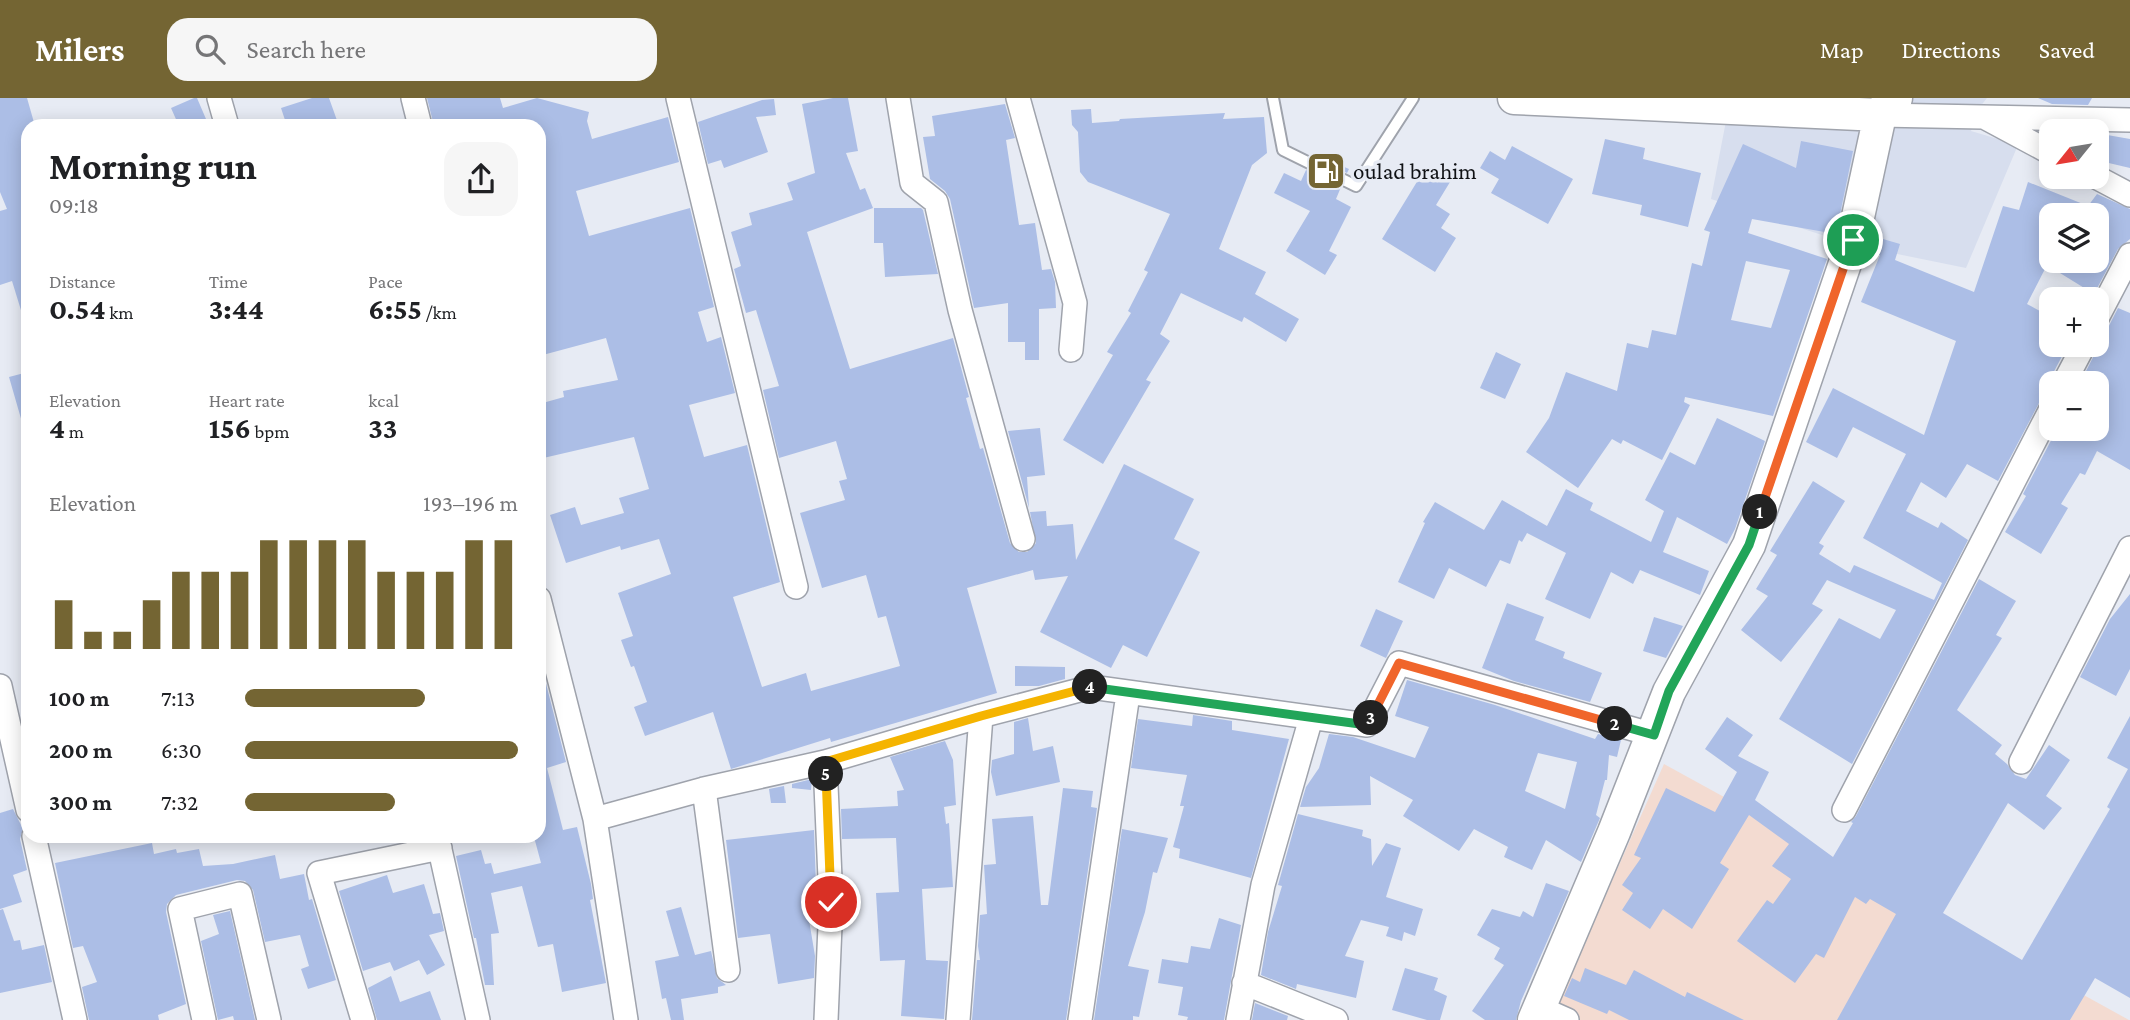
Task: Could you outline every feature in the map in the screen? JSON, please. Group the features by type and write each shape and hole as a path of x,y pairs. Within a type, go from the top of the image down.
{"main road":[{"path":"1514,98 1886,104 1853,240 1749,545 1669,691 1547,1016"}],"street":[{"path":"219,98 225,119"},
{"path":"413,98 418,119"},
{"path":"678,98 796,587"},
{"path":"898,98 912,183 936,202 960,310 1023,540"},
{"path":"1018,98 1075,303 1071,350"},
{"path":"1886,104 1982,116 2130,120"},
{"path":"1982,116 2039,147"},
{"path":"2109,184 2130,195"},
{"path":"2109,295 2130,255"},
{"path":"1844,810 2039,432"},
{"path":"2021,762 2130,548"},
{"path":"546,627 594,819 626,1020"},
{"path":"594,819 704,789 825,762 1091,687 1367,725 1399,663 1654,735"},
{"path":"0,686 21,779"},
{"path":"1080,1020 1128,694"},
{"path":"958,1020 981,716"},
{"path":"1238,1020 1263,885 1311,718"},
{"path":"825,762 831,902 826,1020"},
{"path":"704,789 728,970"},
{"path":"36,843 75,1020"},
{"path":"363,1020 319,873 434,843"},
{"path":"438,843 478,1020"},
{"path":"204,1020 180,909 240,894 269,1020"},
{"path":"1244,983 1336,1020"}],"lane":[{"path":"1273,98 1283,150 1356,186 1413,98"}],"shaded area":[{"path":"1843,98 1987,98 1979,108 1971,131 2018,145 1966,268 1853,245 1711,199 1726,121 1839,129"},
{"path":"1664,764 2129,1020 1550,1020"}],"building":[{"path":"0,98 27,98 33,119 21,119 21,310 12,281 0,285 0,211 7,209 0,192"},
{"path":"197,98 206,119 176,119 171,108"},
{"path":"312,98 329,98 336,119 285,119 281,108"},
{"path":"427,98 500,98 503,108 537,98 589,112 587,121 592,139 668,117 679,162 576,191 589,236 690,208 714,307 698,312 707,342 721,337 735,393 689,405 704,457 747,445 780,582 733,597 762,687 806,673 811,691 900,666 886,616 878,618 866,575 822,588 800,513 845,500 839,481 847,479 836,441 779,458 763,390 779,386 756,310 746,313 734,269 741,266 731,232 752,225 749,213 793,200 787,183 815,173 802,104 848,98 858,151 846,153 860,190 865,188 873,208 807,232 850,369 953,338 980,449 983,448 1010,543 1019,552 1027,552 1036,543 1030,512 1046,511 1047,526 1073,524 1076,560 1124,464 1194,499 1174,539 1200,552 1147,657 1123,645 1111,668 1040,632 1068,576 1035,580 1033,570 967,588 997,693 831,742 830,738 731,769 713,712 645,736 634,707 647,702 621,640 633,636 618,593 671,574 659,539 621,550 620,546 566,563 550,515 575,507 581,525 624,513 619,498 649,489 634,437 546,457 546,402 564,397 563,391 618,380 606,338 546,354 546,119 432,119"},
{"path":"2038,98 2092,98 2088,105 2052,104"},
{"path":"774,99 776,115 756,117 768,152 724,168 721,160 708,164 698,122 762,100"},
{"path":"1005,104 1015,138 1006,140 1019,225 1035,223 1042,270 1051,269 1055,282 1056,308 1039,309 1039,360 1025,360 1025,342 1008,342 1008,303 974,308 950,199 945,191 930,179 923,137 935,136 932,116"},
{"path":"1091,109 1092,123 1225,113 1223,119 1264,117 1267,153 1252,165 1219,249 1266,272 1255,294 1299,319 1286,342 1244,317 1242,322 1181,293 1160,334 1170,341 1146,380 1151,382 1103,464 1063,440 1113,355 1107,352 1131,313 1128,311 1148,272 1144,270 1170,214 1088,182 1080,172 1078,132 1072,125 1071,110"},
{"path":"2109,135 2130,139 2130,168 2109,163"},
{"path":"1605,139 1645,148 1643,159 1701,173 1688,227 1640,215 1642,205 1592,194"},
{"path":"1801,141 1853,151 1836,234 1752,219 1748,233 1827,259 1773,416 1685,397 1684,402 1690,405 1662,460 1623,440 1621,444 1612,439 1578,488 1526,452 1549,418 1566,372 1617,391 1627,343 1648,348 1652,330 1676,335 1692,263 1702,266 1710,232 1704,230 1743,144 1796,168","holes":["1746,261 1790,270 1771,328 1731,320"]},
{"path":"1512,146 1573,179 1548,224 1491,193 1499,179 1480,168 1490,151 1505,160"},
{"path":"1312,155 1349,169 1347,173"},
{"path":"1426,167 1450,182 1436,205 1450,214 1441,228 1456,238 1435,272 1382,239"},
{"path":"1306,170 1341,187 1336,199 1351,207 1329,251 1337,255 1325,275 1286,251 1310,211 1274,193 1284,173 1301,181"},
{"path":"2028,182 2039,186 2039,189 2080,203 2039,203 2039,273 2043,273 2027,304 2039,310 2039,357 2062,357 2054,371 2039,371 2039,403 1998,481 1967,464 1946,498 1921,482 1906,511 1938,528 1941,522 1968,540 1852,764 1779,719 1839,618 1880,639 1896,610 1827,580 1812,604 1823,610 1781,662 1741,630 1768,596 1756,589 1777,555 1770,551 1813,481 1845,501 1819,543 1824,546 1819,554 1850,573 1854,565 1934,600 1942,583 1863,538 1906,454 1853,427 1837,458 1806,442 1833,388 1924,435 1956,341 1861,302 1880,255 1883,239 1900,244 1895,260 1974,292 2003,206 2019,210"},
{"path":"2097,194 2130,209 2130,239 2118,249 2109,266 2109,203 2090,203"},
{"path":"874,208 923,210 938,274 885,277 883,243 874,243"},
{"path":"2060,273 2105,273 2098,287 2083,287"},
{"path":"2118,308 2130,313 2130,470 2097,451 2085,475 2080,473 2061,504 2068,508 2041,554 2005,532 2026,496 2023,494 2051,441 2109,441 2109,371 2086,371 2093,357 2109,357 2109,326"},
{"path":"1496,352 1521,364 1505,399 1480,388"},
{"path":"21,374 21,419 9,377"},
{"path":"1717,418 1765,441 1735,529 1727,544 1677,517 1663,552 1709,571 1700,595 1640,570 1633,584 1611,572 1590,619 1545,599 1566,553 1527,533 1522,542 1519,540 1510,564 1500,560 1486,587 1449,568 1434,599 1398,582 1425,523 1423,522 1435,502 1484,530 1502,500 1547,526 1566,489 1593,503 1590,510 1651,542 1664,511 1645,500 1670,452 1695,465"},
{"path":"1040,428 1045,475 1027,477 1029,508 1008,431"},
{"path":"1979,579 2016,601 1996,635 2002,638 1957,710 2002,745 1995,754 2015,775 2026,779 2049,745 2070,760 2046,796 2062,808 2044,830 2008,803 1943,913 2022,960 2110,809 2107,807 2128,769 2107,758 2130,716 2130,998 2095,978 2070,1020 1837,1020 1896,914 1870,899 1866,904 1855,897 1824,958 1816,954 1795,983 1737,941 1767,900 1773,904 1791,879 1772,866 1789,844 1749,815 1720,863 1729,869 1692,929 1663,909 1650,929 1622,910 1633,893 1622,885 1641,858 1634,855 1666,788 1715,812 1737,772 1705,749 1727,717 1753,735 1738,756 1769,772 1755,800 1833,857"},
{"path":"2130,594 2130,669 2116,696 2080,677 2110,619"},
{"path":"1507,603 1544,617 1535,640 1565,652 1563,658 1602,673 1590,702 1514,681 1482,668"},
{"path":"1376,609 1403,621 1386,658 1360,646"},
{"path":"1654,617 1683,626 1666,658 1643,651"},
{"path":"1015,666 1065,667 1065,679 1039,686 1015,686"},
{"path":"1407,680 1495,705 1595,739 1598,734 1621,740 1617,757 1609,755 1607,780 1596,815 1600,818 1581,862 1546,840 1532,870 1504,857 1508,847 1474,829 1459,851 1403,816 1413,800 1370,776 1371,805 1300,807 1306,787 1319,768 1329,734 1353,737 1415,758 1429,727 1395,716","holes":["1538,753 1577,762 1565,809 1525,791"]},
{"path":"546,684 566,762 547,768 563,830 577,827 591,884 593,899 590,900 606,983 562,992 553,944 538,947 522,886 491,893 499,933 491,934 494,985 485,985 456,856 481,850 485,864 491,863 494,874 541,863 536,843 546,843"},
{"path":"1193,715 1232,721 1232,730 1289,739 1251,878 1179,858 1180,849 1173,847 1184,806 1180,806 1187,775 1131,768 1138,719 1192,726"},
{"path":"1028,718 1033,751 1053,746 1060,782 996,796 991,772 992,760 1014,754 1014,722"},
{"path":"945,741 953,760 956,805 944,807 946,824 949,823 953,887 922,889 926,960 948,961 944,1019 901,1016 905,960 880,961 876,893 899,892 896,838 842,839 841,809 898,806 897,791 904,790 890,757"},
{"path":"812,779 811,790 792,788 792,784"},
{"path":"784,786 786,803 771,803 769,789"},
{"path":"1063,788 1093,791 1091,807 1097,808 1066,1020 972,1020 977,960 980,960 980,915 987,914 984,865 996,864 992,819 1033,816 1041,905 1048,905"},
{"path":"13,809 21,825 20,839 27,870 13,875 22,902 0,909 0,813"},
{"path":"1298,814 1363,830 1362,836 1371,839 1372,866 1386,843 1401,848 1386,897 1423,909 1415,936 1404,932 1402,941 1386,936 1389,927 1361,920 1345,956 1364,961 1356,998 1297,984 1296,989 1261,975 1268,932 1282,886 1278,885"},
{"path":"1122,829 1168,838 1157,873 1153,872 1145,912 1128,966 1149,970 1139,1017 1133,1016 1133,1020 1094,1020"},
{"path":"814,830 817,913 808,914 815,956 814,978 778,984 770,934 738,938 726,840"},
{"path":"152,843 154,854 176,849 177,853 199,849 203,866 233,864 275,855 280,879 304,874 309,900 312,899 336,980 308,989 301,969 309,966 300,935 265,942 253,890 245,881 237,880 176,895 167,904 166,912 186,1004 158,1015 159,1020 89,1020 82,987 97,982 83,946 73,948 55,863"},
{"path":"387,875 393,893 424,884 433,914 440,913 444,931 429,935 445,965 427,975 419,960 394,971 390,962 363,971 339,891"},
{"path":"1546,883 1569,891 1521,1001 1516,1020 1485,1020 1472,1011 1504,965 1494,959 1500,948 1477,935 1492,909 1520,917 1523,911 1533,917"},
{"path":"681,907 695,955 711,951 717,978 726,985 718,987 718,993 681,999 684,1020 671,1020 666,998 662,999 655,961 679,956 666,911"},
{"path":"3,909 14,941 20,940 22,950 44,945 52,982 0,993 0,910"},
{"path":"230,911 255,1020 234,1020 233,1016 218,1020 201,941 219,934 213,915"},
{"path":"1219,918 1241,925 1224,1020 1187,1020 1188,1017 1178,1015 1183,987 1158,983 1162,959 1188,963 1191,946 1210,949"},
{"path":"1405,968 1438,978 1434,990 1447,996 1440,1020 1427,1020 1392,1010"},
{"path":"1585,968 1626,985 1634,970 1685,997 1687,992 1744,1020 1629,1020 1609,1010 1607,1014 1564,996 1572,978 1580,982"},
{"path":"391,976 400,1002 430,991 441,1020 377,1020 368,988"},
{"path":"1255,1003 1288,1016 1287,1020 1252,1020"}],"place":[{"name":"oulad brahim","path":"1326,171"}],"route":[{"path":"831,902 825,762 1091,687 1367,725 1399,663 1654,735 1669,691 1749,545 1853,240"}]}
